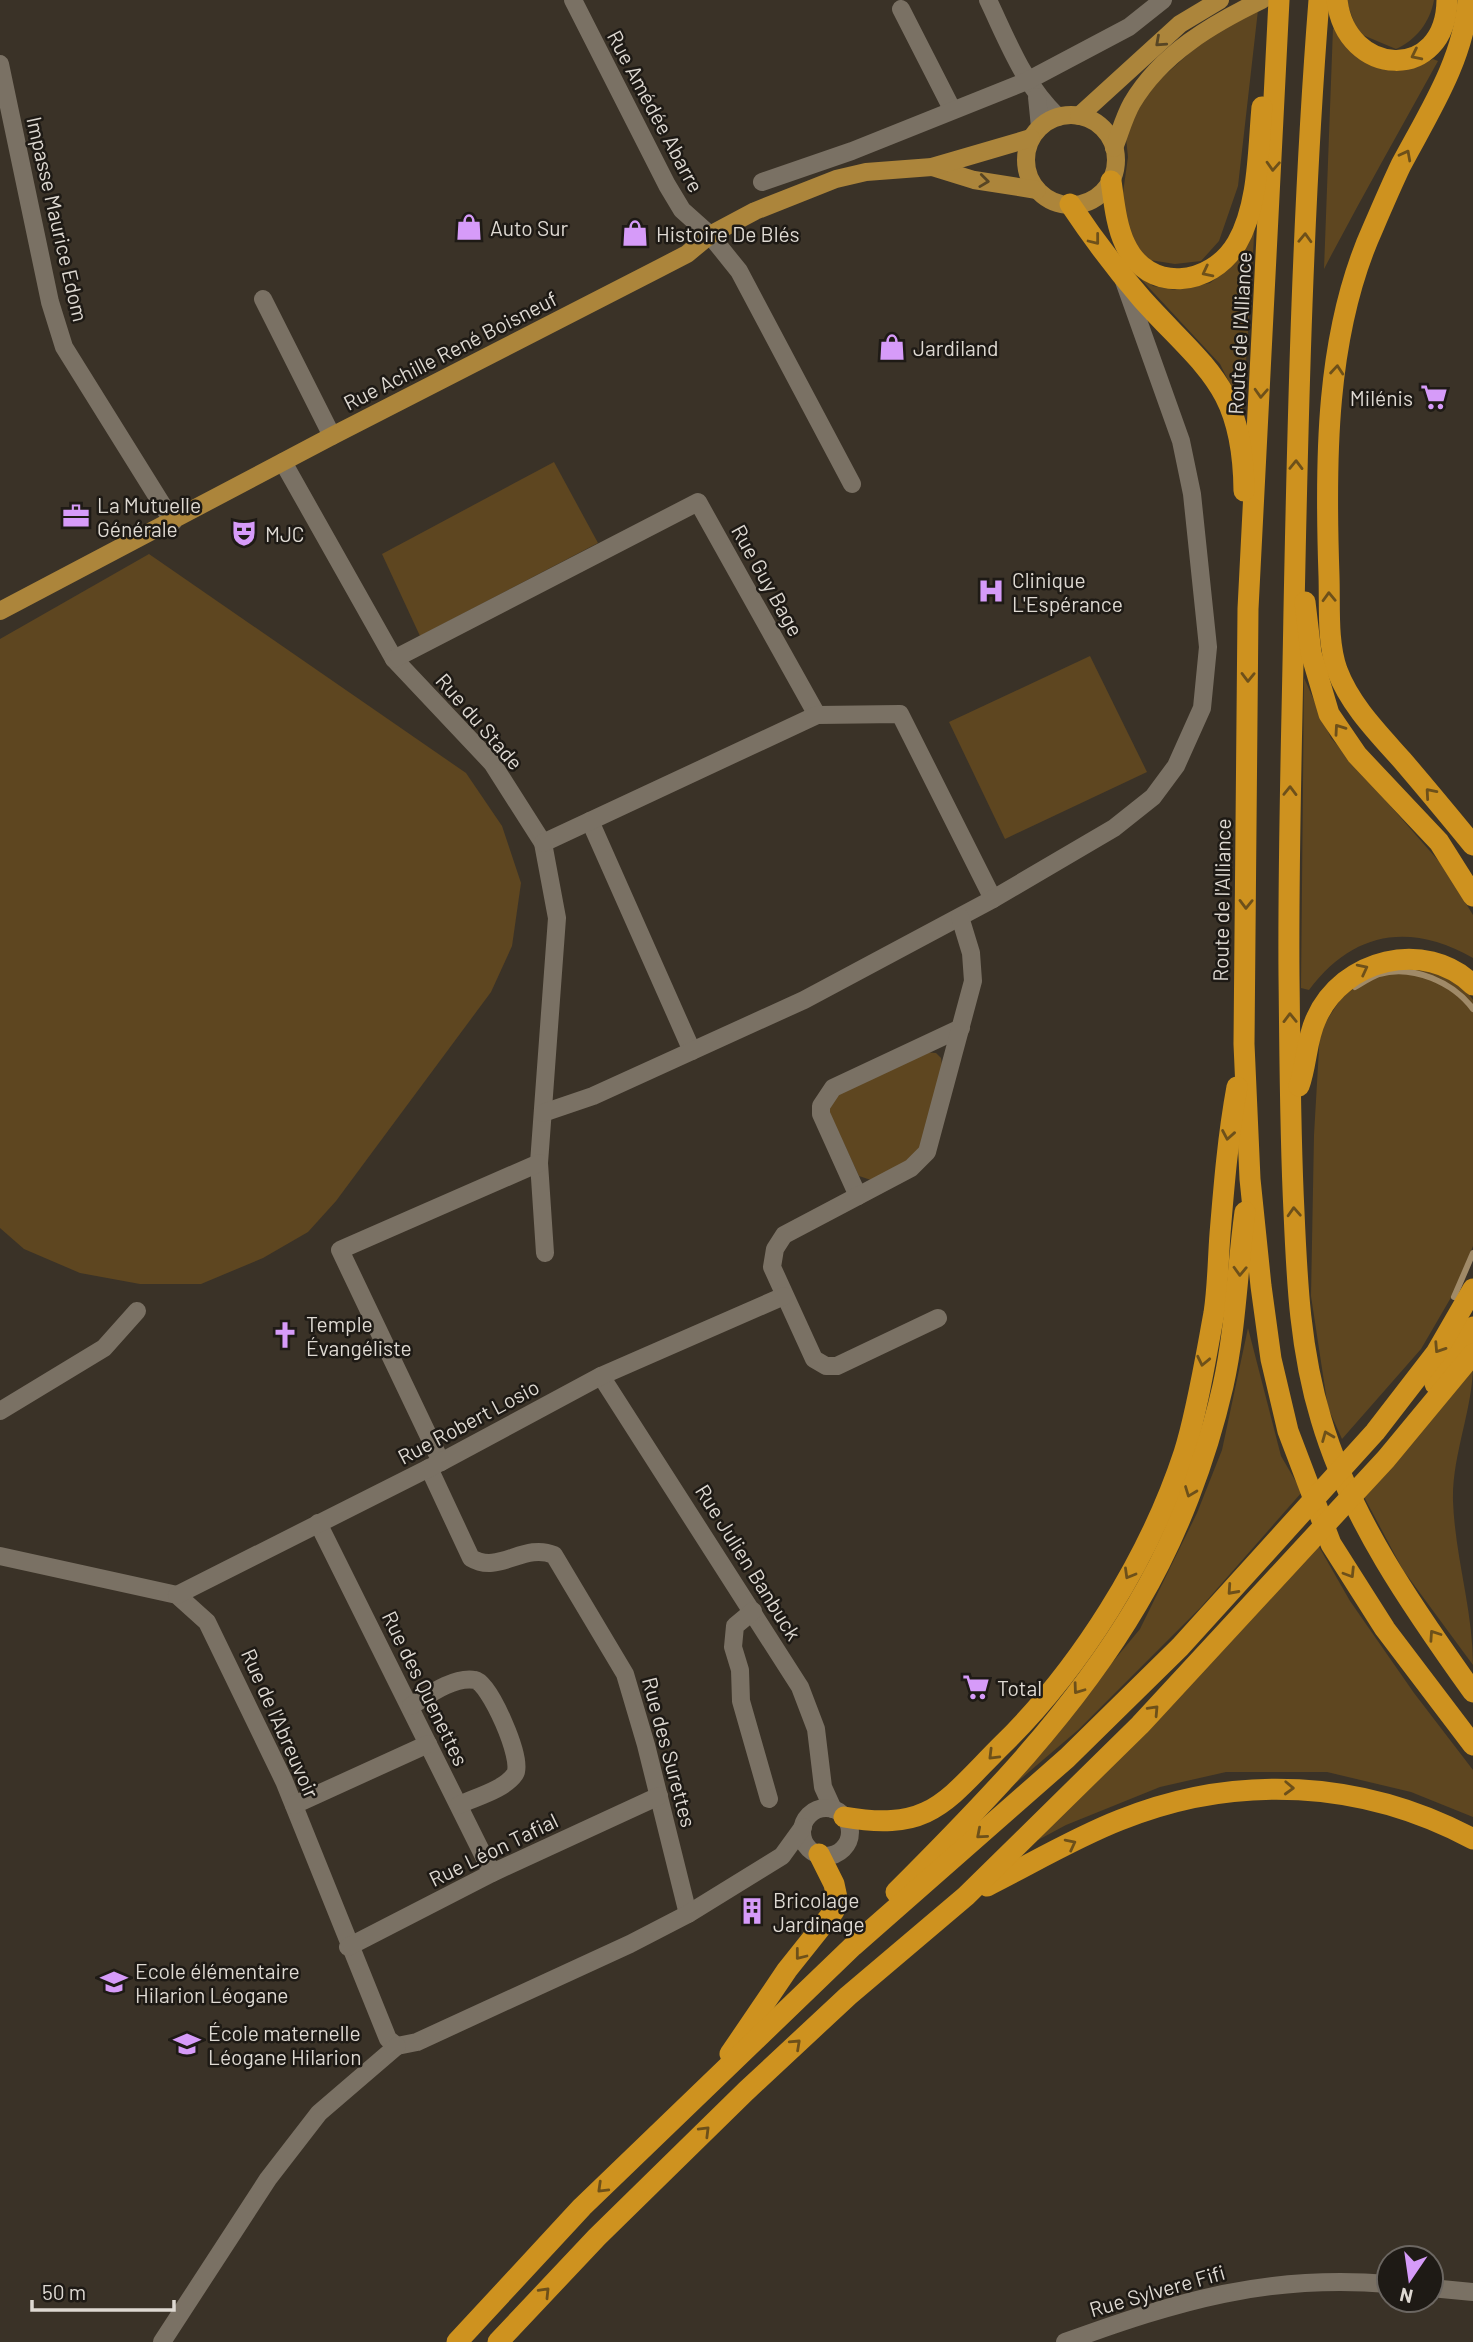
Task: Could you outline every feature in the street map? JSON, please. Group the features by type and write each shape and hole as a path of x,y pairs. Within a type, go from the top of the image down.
{"highway":[{"path":"1111,181 1124,243 1131,255 1150,271 1164,277 1198,277 1214,270 1227,257 1238,242 1248,214 1254,184 1270,0"},
{"name":"Route de l'Alliance","path":"1279,0 1248,608 1244,1044 1250,1179 1271,1359 1288,1431 1331,1545 1385,1629 1473,1745"},
{"path":"1319,0 1308,140 1288,859 1289,1111 1300,1319 1305,1357 1322,1423 1362,1519 1416,1609 1473,1692"},
{"path":"1338,0 1343,27 1354,44 1373,55 1400,61 1413,59 1434,42 1442,28 1447,0"},
{"path":"1468,0 1450,71 1389,191 1349,295 1339,343 1328,460 1328,565 1331,639 1338,671 1364,717 1473,845"},
{"path":"1069,205 1122,275 1215,376 1227,398 1242,448 1248,608"},
{"path":"1296,517 1311,653 1329,714 1357,755 1439,842 1473,896"},
{"path":"1289,1111 1301,1079 1307,1044 1317,1017 1350,976 1372,964 1391,960 1415,960 1443,966 1462,975 1473,985"},
{"path":"839,1813 869,1822 904,1821 943,1805 1032,1716 1091,1640 1140,1554 1184,1452 1214,1311 1227,1147 1244,1044"},
{"path":"651,2141 727,2058 913,1875 1045,1733 1138,1603 1187,1498 1204,1454 1223,1386 1236,1315 1250,1179"},
{"path":"457,2342 582,2207 853,1946 1067,1758 1180,1647 1375,1432 1436,1353 1473,1289"},
{"path":"1386,1459 1473,1327"},
{"path":"498,2342 597,2237 746,2091 848,1996 966,1896 1140,1725 1386,1459 1473,1354"},
{"path":"966,1896 1119,1820 1165,1804 1230,1790 1293,1787 1333,1792 1416,1813 1473,1839"},
{"path":"727,2058 788,1970 834,1911 837,1898 834,1884 816,1852"}],"main road":[{"path":"1114,148 1132,102 1145,84 1187,43 1221,20 1262,0"},
{"path":"1079,116 1180,24 1217,1"},
{"path":"1079,116 1094,122 1107,133 1114,148 1115,165 1111,181 1093,199 1069,205 1057,203 1037,190 1026,165 1035,133 1058,117 1079,116"},
{"name":"Rue Achille René Boisneuf","path":"0,611 332,436 687,254 710,235 755,211 836,179 866,172 932,167 1035,133"},
{"name":"Rue Achille René Boisneuf","path":"932,167 974,180 1037,190"}],"street":[{"name":"Rue Amédée Abarre","path":"573,0 667,185 682,210 710,235 739,271 852,484"},
{"path":"988,0 1027,81 1037,97 1058,117"},
{"path":"761,182 852,151 1027,81 1129,27 1163,0"},
{"path":"901,9 952,109"},
{"name":"Impasse Maurice Edom","path":"0,64 50,302 64,347 173,522"},
{"path":"1035,133 1037,97"},
{"path":"542,1113 593,1096 804,1000 993,899 1114,828 1153,797 1176,766 1202,708 1208,647 1192,494 1181,441 1122,275"},
{"path":"263,299 332,436"},
{"name":"Rue du Stade","path":"283,462 394,659 492,763 543,844 557,918 539,1163 545,1253"},
{"name":"Rue Guy Bage","path":"394,659 698,502 817,715"},
{"path":"543,844 817,715 900,714 993,899"},
{"path":"590,821 692,1051"},
{"path":"938,1318 837,1366 826,1366 814,1360 772,1268 779,1241 785,1235 911,1168 927,1152 973,981 971,953 960,917"},
{"path":"858,1196 821,1114 825,1096 833,1088 961,1028"},
{"name":"Rue des Surettes","path":"539,1163 340,1250 393,1356 471,1558 488,1564 537,1550 554,1555 625,1674 688,1914"},
{"name":"Rue Robert Losio","path":"177,1595 435,1465 601,1376 784,1296"},
{"path":"0,1411 104,1348 137,1311"},
{"name":"Rue Julien Banbuck","path":"601,1376 800,1687 816,1729 823,1787 839,1813"},
{"name":"Rue des Quenettes","path":"318,1523 492,1873"},
{"name":"Rue de l'Abreuvoir","path":"0,1556 177,1595 200,1613 216,1634 294,1805 348,1947 388,2039 397,2046"},
{"path":"752,1611 736,1626 733,1647 740,1670 741,1701 769,1799"},
{"path":"411,1706 435,1692 465,1680 482,1683 495,1705 519,1763 515,1773 504,1784 459,1805"},
{"path":"294,1805 428,1744"},
{"name":"Rue Julien Banbuck","path":"814,1811 823,1787"},
{"name":"Rue Léon Tafial","path":"348,1947 492,1873 659,1796"},
{"path":"162,2342 268,2179 318,2113 397,2046 417,2042 688,1914 782,1856 814,1811 839,1813 850,1829 847,1842 832,1854 816,1852 782,1856"},
{"path":"803,1827 804,1841 816,1852"},
{"name":"Rue Sylvere Fifi","path":"1065,2342 1157,2309 1229,2291 1292,2282 1375,2284"},
{"path":"1445,2289 1473,2292"}],"shaded area":[{"path":"1346,0 1434,0 1421,29 1410,41 1396,49 1358,33"},
{"path":"1258,10 1238,186 1219,241 1201,261 1175,264 1150,260 1134,246 1121,207 1128,157 1126,138 1136,104 1206,38"},
{"path":"1333,28 1354,52 1377,67 1403,70 1433,59 1438,61 1324,269"},
{"path":"1255,221 1243,410 1220,364 1126,263 1153,286 1175,290 1210,283 1228,269"},
{"path":"554,462 598,543 420,636 382,554"},
{"path":"149,554 466,773 502,826 521,883 512,946 491,992 336,1201 308,1232 263,1258 201,1284 140,1284 80,1273 24,1249 0,1228 0,639"},
{"path":"1090,656 1147,772 1005,839 949,722"},
{"path":"1304,678 1331,738 1443,866 1473,915 1473,958 1427,940 1384,938 1364,944 1344,955 1326,970 1309,990 1301,988"},
{"path":"1404,965 1452,979 1467,991 1473,1000 1473,1246 1453,1294 1421,1349 1342,1439 1328,1408 1311,1296 1314,1135 1320,1031 1351,983"},
{"path":"922,1052 936,1053 941,1058 942,1065 919,1154 871,1180 859,1176 829,1112 831,1098"},
{"path":"1248,1328 1281,1456 1302,1492 1201,1607 1078,1730 954,1836 1068,1716 1140,1629 1197,1513 1222,1450"},
{"path":"1473,1364 1453,1501 1473,1665 1403,1570 1363,1495"},
{"path":"1318,1545 1350,1601 1414,1693 1473,1770 1473,1817 1411,1792 1327,1772 1226,1772 1160,1787 1066,1825 1038,1840 1038,1835"}],"waterway":[{"path":"1355,987 1379,974 1419,974 1455,991 1473,1009"},
{"path":"1454,1297 1473,1253"}],"place":[{"name":"Auto Sur","path":"469,227"},
{"name":"Histoire De Blés","path":"635,233"},
{"name":"Jardiland","path":"892,347"},
{"name":"Milénis","path":"1434,397"},
{"name":"La Mutuelle Générale","path":"76,516"},
{"name":"MJC","path":"244,533"},
{"name":"Clinique L'Espérance","path":"991,591"},
{"name":"Temple Évangéliste","path":"285,1335"},
{"name":"Total","path":"976,1687"},
{"name":"Bricolage Jardinage","path":"752,1911"},
{"name":"Ecole élémentaire Hilarion Léogane","path":"114,1982"},
{"name":"École maternelle Léogane Hilarion","path":"187,2044"}]}
